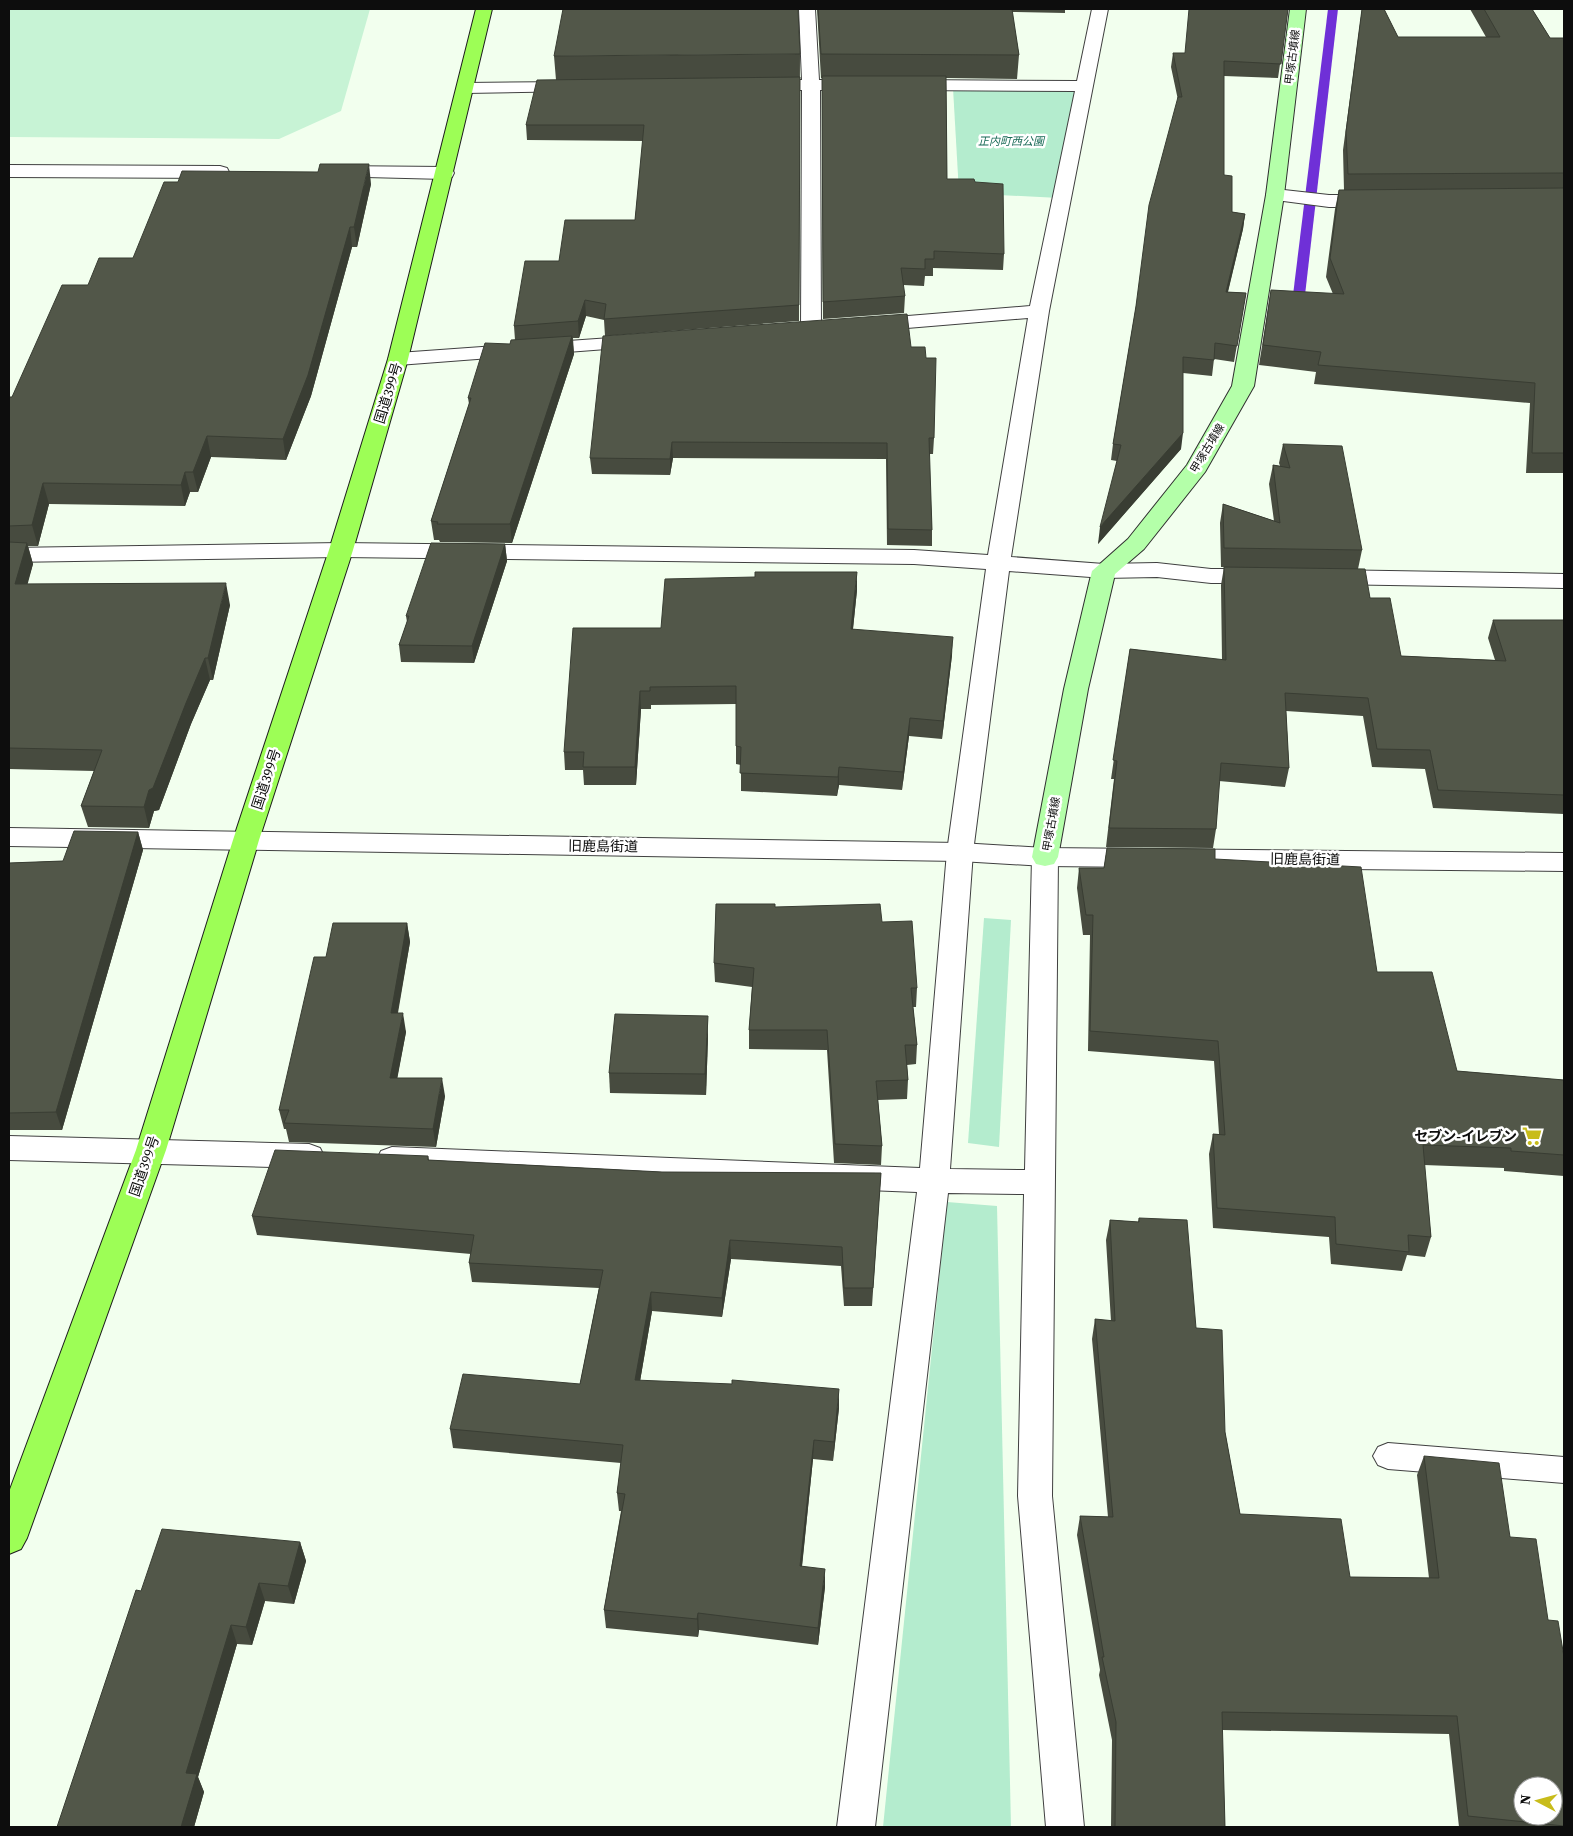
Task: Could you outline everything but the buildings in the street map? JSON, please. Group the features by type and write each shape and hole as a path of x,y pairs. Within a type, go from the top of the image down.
{"highway":[{"name":"国道399号","path":"9,1538 150,1150 246,840 341,550 398,359 484,9"}],"main road":[{"name":"甲塚古墳線","path":"1045,857 1076,689 1104,571 1136,544 1197,467 1243,386 1275,195 1298,9"}],"street":[{"path":"807,9 821,328 1039,311"},
{"path":"856,1827 934,1178 960,852 998,564 1039,311 1100,9"},
{"path":"742,86 1083,86"},
{"path":"466,88 584,87"},
{"path":"9,171 237,172"},
{"path":"316,172 445,173"},
{"path":"1275,195 1329,201 1388,201"},
{"path":"398,359 654,341"},
{"path":"9,555 341,550 914,557 1104,571 1157,570 1211,576 1280,576"},
{"path":"1309,577 1564,580"},
{"name":"旧鹿島街道","path":"9,837 960,852 1045,857 1564,862"},
{"path":"1045,857 1035,1496 1065,1827"},
{"path":"9,1148 150,1150 339,1157"},
{"path":"369,1158 1040,1182"}],"lane":[{"path":"1388,1456 1564,1470"}],"green space":[{"path":"9,9 370,9 341,111 279,139 9,137"},
{"name":"正内町西公園","path":"953,88 1081,88 1059,198 959,193"},
{"path":"984,918 1011,920 999,1147 968,1143"},
{"path":"947,1202 997,1206 1011,1827 883,1827"}],"waterway":[{"path":"1299,295 1333,9"}],"place":[{"name":"セブン-イレブン","path":"1532,1136"}]}
